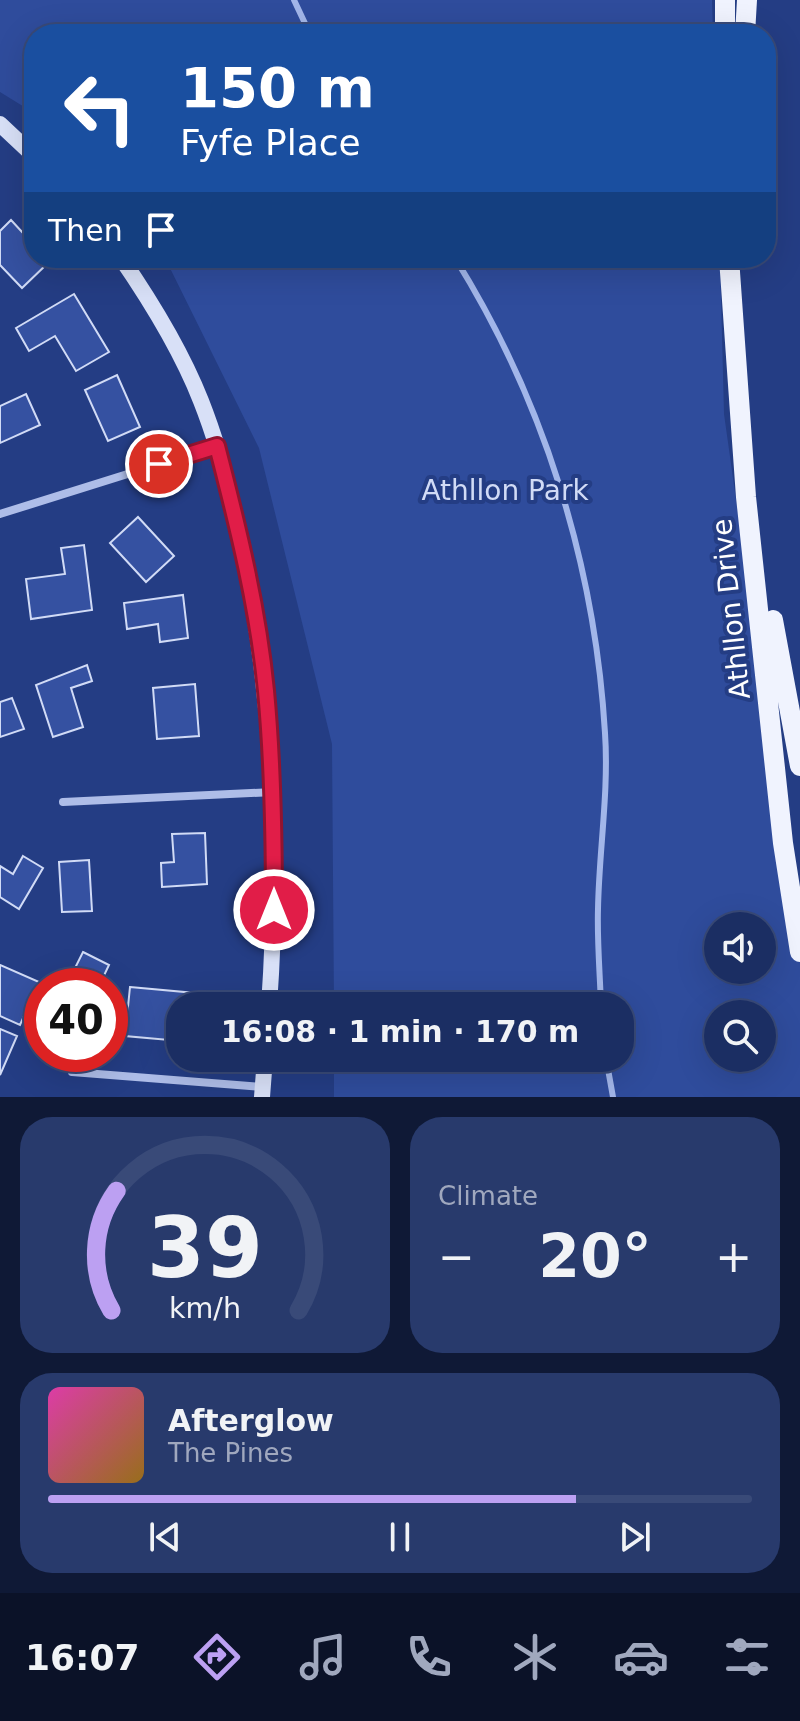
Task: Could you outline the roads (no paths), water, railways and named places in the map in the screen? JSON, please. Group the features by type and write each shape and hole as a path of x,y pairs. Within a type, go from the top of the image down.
{"main road":[{"path":"725,0 725,24"},
{"path":"746,24 747,0"},
{"name":"Athllon Drive","path":"730,268 746,497 783,843 800,952"},
{"name":"Athllon Drive","path":"741,268 746,370 763,535 775,632 800,766"}],"street":[{"path":"0,124 24,147"},
{"path":"127,268 181,356 201,401 217,446 241,537 259,639 274,792 274,940 270,992"},
{"path":"0,514 217,446"},
{"path":"63,802 274,792"},
{"path":"72,1072 263,1094 264,1072"}],"waterway":[{"path":"294,0 305,24"},
{"path":"461,268 515,369 539,427 560,486 590,608 606,755 598,909 600,992"},
{"path":"609,1072 613,1097"}],"park label":[{"name":"Athllon Park","path":"505,490"}]}
